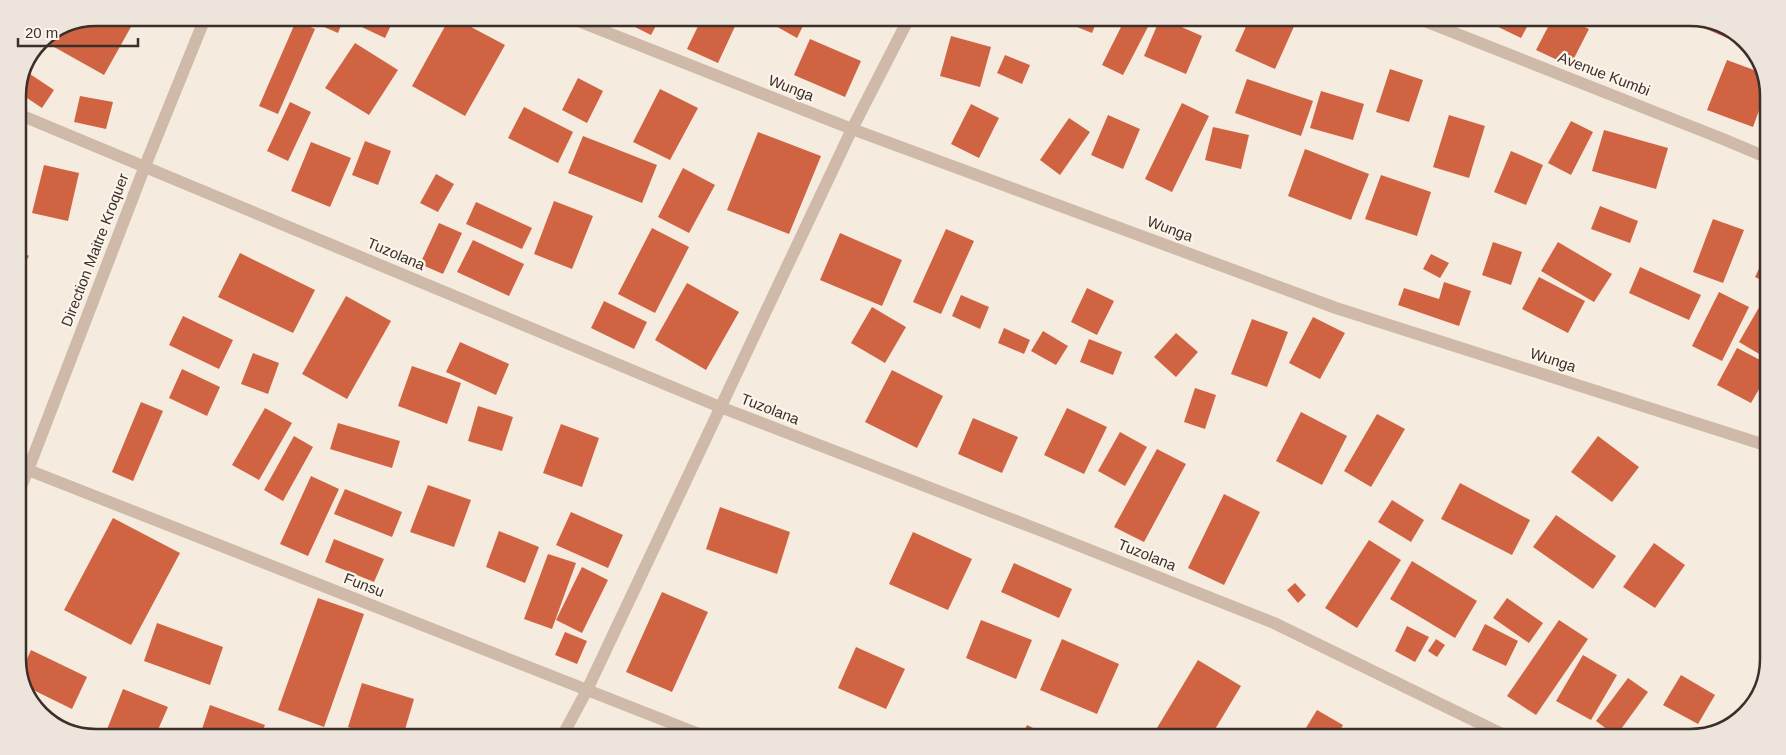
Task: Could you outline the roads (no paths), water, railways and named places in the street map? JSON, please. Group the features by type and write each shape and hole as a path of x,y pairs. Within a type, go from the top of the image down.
{"street":[{"name":"Direction Maitre Kroquer","path":"26,461 202,26"},
{"name":"Wunga","path":"591,26 852,129 1336,308 1760,443"},
{"path":"566,729 852,129 905,26"},
{"name":"Avenue Kumbi","path":"1437,26 1760,155"},
{"name":"Tuzolana","path":"26,117 720,407 1274,623 1492,729"},
{"name":"Funsu","path":"26,469 686,729"}]}
